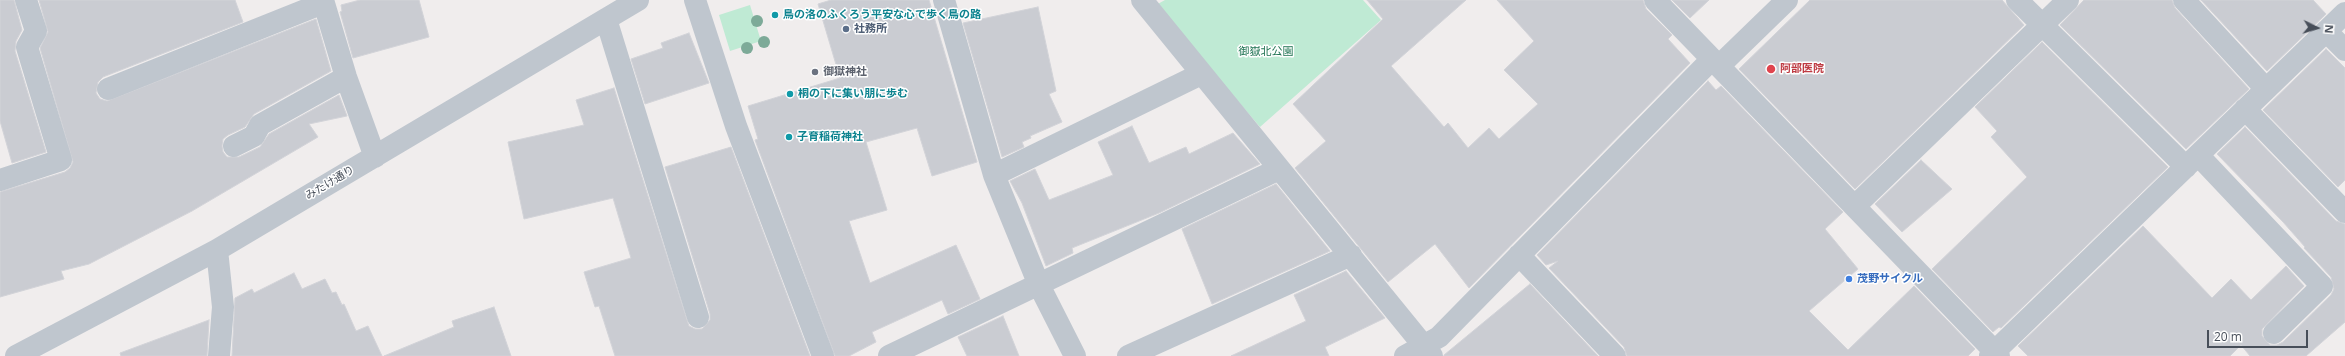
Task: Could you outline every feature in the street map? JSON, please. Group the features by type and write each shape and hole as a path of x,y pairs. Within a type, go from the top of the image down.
{"street":[{"path":"0,180 61,160 27,47 36,31 26,0"},
{"name":"みたけ通り","path":"16,356 50,348 638,0"},
{"path":"695,0 736,126 823,356"},
{"path":"944,0 994,175 1039,285 1075,356"},
{"path":"1142,0 1201,74 1351,255 1421,353 1716,63 1787,0"},
{"path":"1655,0 1995,354 2345,12 2333,0"},
{"path":"2016,0 2192,161 2322,286 2274,333"},
{"path":"1854,206 2041,24 2068,0"},
{"path":"2184,0 2266,88"},
{"path":"108,89 323,1 346,77 375,157"},
{"path":"606,20 698,317"},
{"path":"2326,31 2345,50"},
{"path":"994,175 1201,74"},
{"path":"234,146 254,136 260,125 346,77"},
{"path":"2245,109 2345,212"},
{"path":"889,356 1279,169"},
{"path":"217,250 223,307 219,356"},
{"path":"1128,356 1351,255"},
{"path":"1519,255 1616,356"}],"green space":[{"name":"御嶽北公園","path":"1165,0 1363,0 1381,20 1260,127 1156,5"},
{"path":"750,5 761,41 730,51 719,15"}],"building":[{"path":"0,0 14,0 22,30 16,41 15,51 46,152 12,163 0,121"},
{"path":"39,0 235,0 243,22 103,77 98,82 96,93 100,99 107,101 316,19 331,71 254,114 245,127 223,139 223,152 227,157 239,157 260,147 269,134 339,95 347,116 309,124 318,137 192,211 89,264 61,271 64,279 0,297 0,192 65,172 70,168 73,162 40,48 48,32"},
{"path":"360,0 419,0 429,37 353,58 340,12 342,11 341,5"},
{"path":"831,0 929,0 977,162 932,176 917,128 866,142 887,210 849,221 870,283 956,245 980,299 948,314 942,300 872,332 876,342 849,356 835,356 755,140 758,139 748,106 840,78 818,4"},
{"path":"1367,0 1466,0 1391,66 1444,127 1448,123 1468,148 1489,128 1499,139 1538,104 1504,70 1534,41 1497,0 1643,0 1646,9 1672,35 1668,39 1690,63 1469,288 1435,244 1388,282 1295,168 1326,141 1293,104 1383,19"},
{"path":"1672,0 1709,0 1690,18"},
{"path":"1810,0 2002,0 2024,25 1855,189 1739,69"},
{"path":"2084,0 2172,0 2175,8 2249,89 2186,149 2060,25"},
{"path":"2201,0 2313,0 2326,14 2267,71"},
{"path":"1038,7 1056,91 1049,94 1062,122 1030,136 1031,138 1022,142 1024,147 1002,157 963,23"},
{"path":"689,33 709,83 645,104 631,59 663,48 661,43"},
{"path":"2042,42 2168,167 2001,328 1999,327 1993,332 1932,269 2027,177 1991,137 1997,131 1975,107"},
{"path":"2326,49 2345,68 2345,180 2338,187 2263,110"},
{"path":"1708,81 1716,90 1721,86 1843,212 1825,229 1858,269 1809,311 1848,350 1914,286 1975,349 1968,356 1627,356 1624,347 1549,268 1558,261 1546,265 1537,255"},
{"path":"614,88 689,326 695,329 702,329 710,320 710,314 665,167 731,147 810,356 615,356 599,306 595,307 584,272 631,258 613,198 524,219 508,142 584,125 576,100"},
{"path":"1132,126 1149,163 1186,147 1189,154 1233,133 1260,164 1159,213 1072,248 1073,253 1046,266 1022,203 1010,181 1035,169 1049,200 1113,175 1098,142"},
{"path":"2245,127 2336,221 2345,224 2345,322 2306,356 2250,356 2241,345 2230,356 2028,356 2018,346 2143,226 2212,298 2231,279 2251,300 2286,266 2304,286 2262,329 2262,336 2270,345 2277,345 2283,342 2331,295 2334,289 2331,277 2304,248 2305,247 2283,222 2217,154"},
{"path":"1921,160 1952,189 1902,232 1875,204"},
{"path":"1276,184 1330,251 1212,304 1182,229"},
{"path":"1346,271 1385,318 1325,347 1329,356 1231,356 1306,321 1294,295"},
{"path":"294,273 302,289 325,279 332,293 336,292 342,305 344,304 356,331 368,326 382,356 232,356 235,298 252,289 254,293"},
{"path":"1530,284 1598,356 1444,356 1444,355"},
{"path":"494,307 511,356 384,356 454,327 452,321"},
{"path":"1003,316 1019,356 967,356 958,337"},
{"path":"209,320 207,356 121,356 120,353"}],"place":[{"name":"鳥の洛のふくろう平安な心で歩く鳥の路","path":"775,15"},
{"name":"社務所","path":"846,29"},
{"name":"阿部医院","path":"1771,69"},
{"name":"御獄神社","path":"815,72"},
{"name":"桐の下に集い朋に歩む","path":"790,94"},
{"name":"子育稲荷神社","path":"789,137"},
{"name":"茂野サイクル","path":"1849,279"}]}
